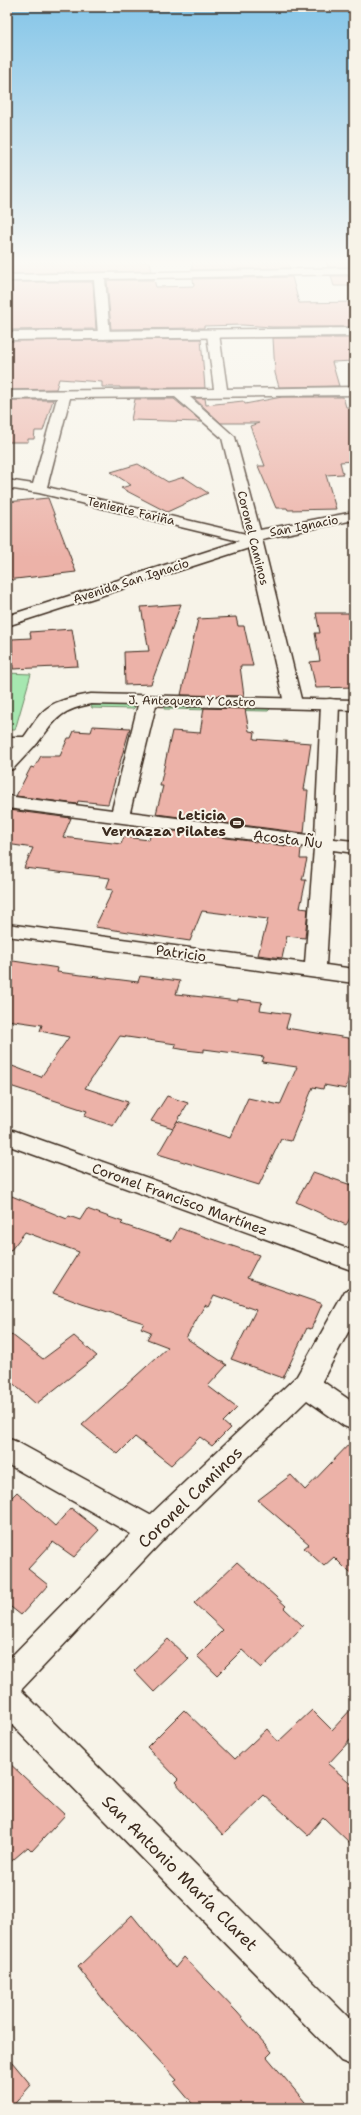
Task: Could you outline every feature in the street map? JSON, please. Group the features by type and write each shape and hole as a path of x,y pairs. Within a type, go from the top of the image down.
{"street":[{"path":"217,361 221,393"},
{"path":"7,395 354,391"},
{"name":"Coronel Caminos","path":"178,393 228,437 254,538 292,704"},
{"path":"39,489 64,395"},
{"name":"Teniente Fariña","path":"7,484 39,489 254,538"},
{"name":"San Ignacio","path":"254,538 354,516"},
{"name":"Avenida San Ignacio","path":"7,621 254,538"},
{"name":"J. Antequera Y Castro","path":"7,765 42,729 79,713 147,707 292,704 330,711 354,719"},
{"name":"J. Antequera Y Castro","path":"147,707 330,711 354,705"},
{"path":"120,817 147,707"},
{"path":"315,971 324,844 330,711"},
{"path":"7,742 29,742"},
{"name":"Acosta Ñu","path":"7,802 354,847"},
{"name":"Patricio","path":"7,930 354,976"},
{"name":"Coronel Francisco Martínez","path":"7,1136 354,1261"},
{"name":"Coronel Caminos","path":"7,1683 153,1531 306,1384 354,1298"},
{"path":"306,1384 354,1418"},
{"path":"7,1450 153,1531"},
{"name":"San Antonio María Claret","path":"7,1698 354,2048"}],"green space":[{"path":"7,673 31,674 15,730 7,730"},
{"path":"90,704 136,706 133,709 92,708"},
{"path":"164,705 270,709 268,711 164,709"}],"building":[{"path":"7,361 203,361 205,388 102,387 102,382 59,379 56,389 7,390"},
{"path":"274,361 354,361 332,362 339,386 279,387 275,373"},
{"path":"282,397 343,397 346,407 351,407 354,423 354,461 340,462 343,474 326,475 336,509 288,510 287,508 276,508 258,466 265,466 250,426 259,423 221,423 194,398 205,398 206,405 243,401 245,404"},
{"path":"135,399 174,399 202,422 131,420"},
{"path":"7,400 53,400 43,431 35,431 34,439 28,439 28,442 7,442"},
{"path":"138,464 168,482 184,477 208,493 167,512 121,488 131,485 111,472"},
{"path":"48,498 76,572 7,580 7,502"},
{"path":"181,604 151,684 125,685 124,652 149,651 141,607"},
{"path":"316,613 354,613 354,687 316,688 310,662 320,661 315,633 320,633"},
{"path":"236,617 238,626 244,626 253,666 240,666 244,696 181,695 198,619"},
{"path":"72,629 78,666 13,669 12,639 31,638 30,632"},
{"path":"204,708 245,709 249,731 255,732 254,739 311,743 304,790 308,790 304,833 156,814 163,786 160,786 172,731 200,733"},
{"path":"93,726 130,728 108,804 78,801 77,804 16,796 31,767 34,768 41,756 60,756 68,738 71,738 74,731 91,732"},
{"path":"9,810 71,818 63,837 121,844 124,837 149,840 152,828 301,848 300,859 307,859 302,880 306,880 300,908 308,909 305,938 287,936 282,958 258,955 268,919 202,911 190,941 95,927 113,890 106,889 110,878 24,868 33,848 7,844 7,814"},
{"path":"7,960 58,968 57,972 138,982 140,976 180,981 176,994 238,1001 238,999 262,1002 260,1010 290,1014 286,1028 354,1039 354,1049 346,1089 324,1085 323,1089 313,1087 291,1141 281,1139 259,1185 158,1154 177,1121 230,1138 248,1098 280,1105 297,1067 262,1062 264,1057 204,1049 204,1052 186,1050 175,1048 176,1044 120,1036 85,1088 128,1102 113,1126 84,1116 87,1111 7,1085 7,1064 41,1077 69,1037 40,1031 42,1025 7,1020"},
{"path":"167,1096 188,1103 173,1128 151,1121"},
{"path":"313,1172 354,1186 354,1212 346,1225 296,1202"},
{"path":"7,1194 67,1219 69,1216 80,1220 87,1209 123,1222 121,1224 172,1241 179,1228 259,1255 247,1278 322,1304 311,1329 307,1328 283,1378 231,1359 256,1310 214,1295 208,1307 205,1305 186,1338 227,1365 208,1386 237,1408 223,1422 230,1428 212,1446 200,1437 171,1465 135,1437 118,1454 82,1425 168,1347 147,1339 151,1332 141,1328 144,1323 82,1304 53,1293 79,1252 25,1232 7,1255"},
{"path":"7,1331 43,1359 74,1336 97,1356 36,1404 7,1378"},
{"path":"354,1439 354,1577 334,1557 324,1566 304,1548 309,1544 258,1500 291,1475 305,1490"},
{"path":"17,1492 55,1526 71,1508 99,1530 74,1557 53,1542 28,1569 48,1585 21,1615 7,1604 7,1502"},
{"path":"237,1562 286,1606 284,1608 303,1626 262,1668 242,1650 217,1675 197,1656 223,1630 194,1603"},
{"path":"168,1639 189,1659 154,1692 134,1671"},
{"path":"354,1706 354,1736 328,1764 354,1786 354,1847 323,1817 308,1835 264,1795 223,1835 175,1782 178,1779 147,1747 184,1710 235,1759 267,1729 278,1742 312,1710 332,1730"},
{"path":"7,1761 65,1815 32,1851 28,1847 7,1865"},
{"path":"132,1915 175,1968 184,1957 237,2012 272,2052 267,2057 310,2108 196,2108 174,2082 177,2080 106,2003 78,1967"},
{"path":"7,2056 31,2085 11,2108 7,2108"}],"place":[{"name":"Leticia Vernazza Pilates","path":"237,823"}]}
